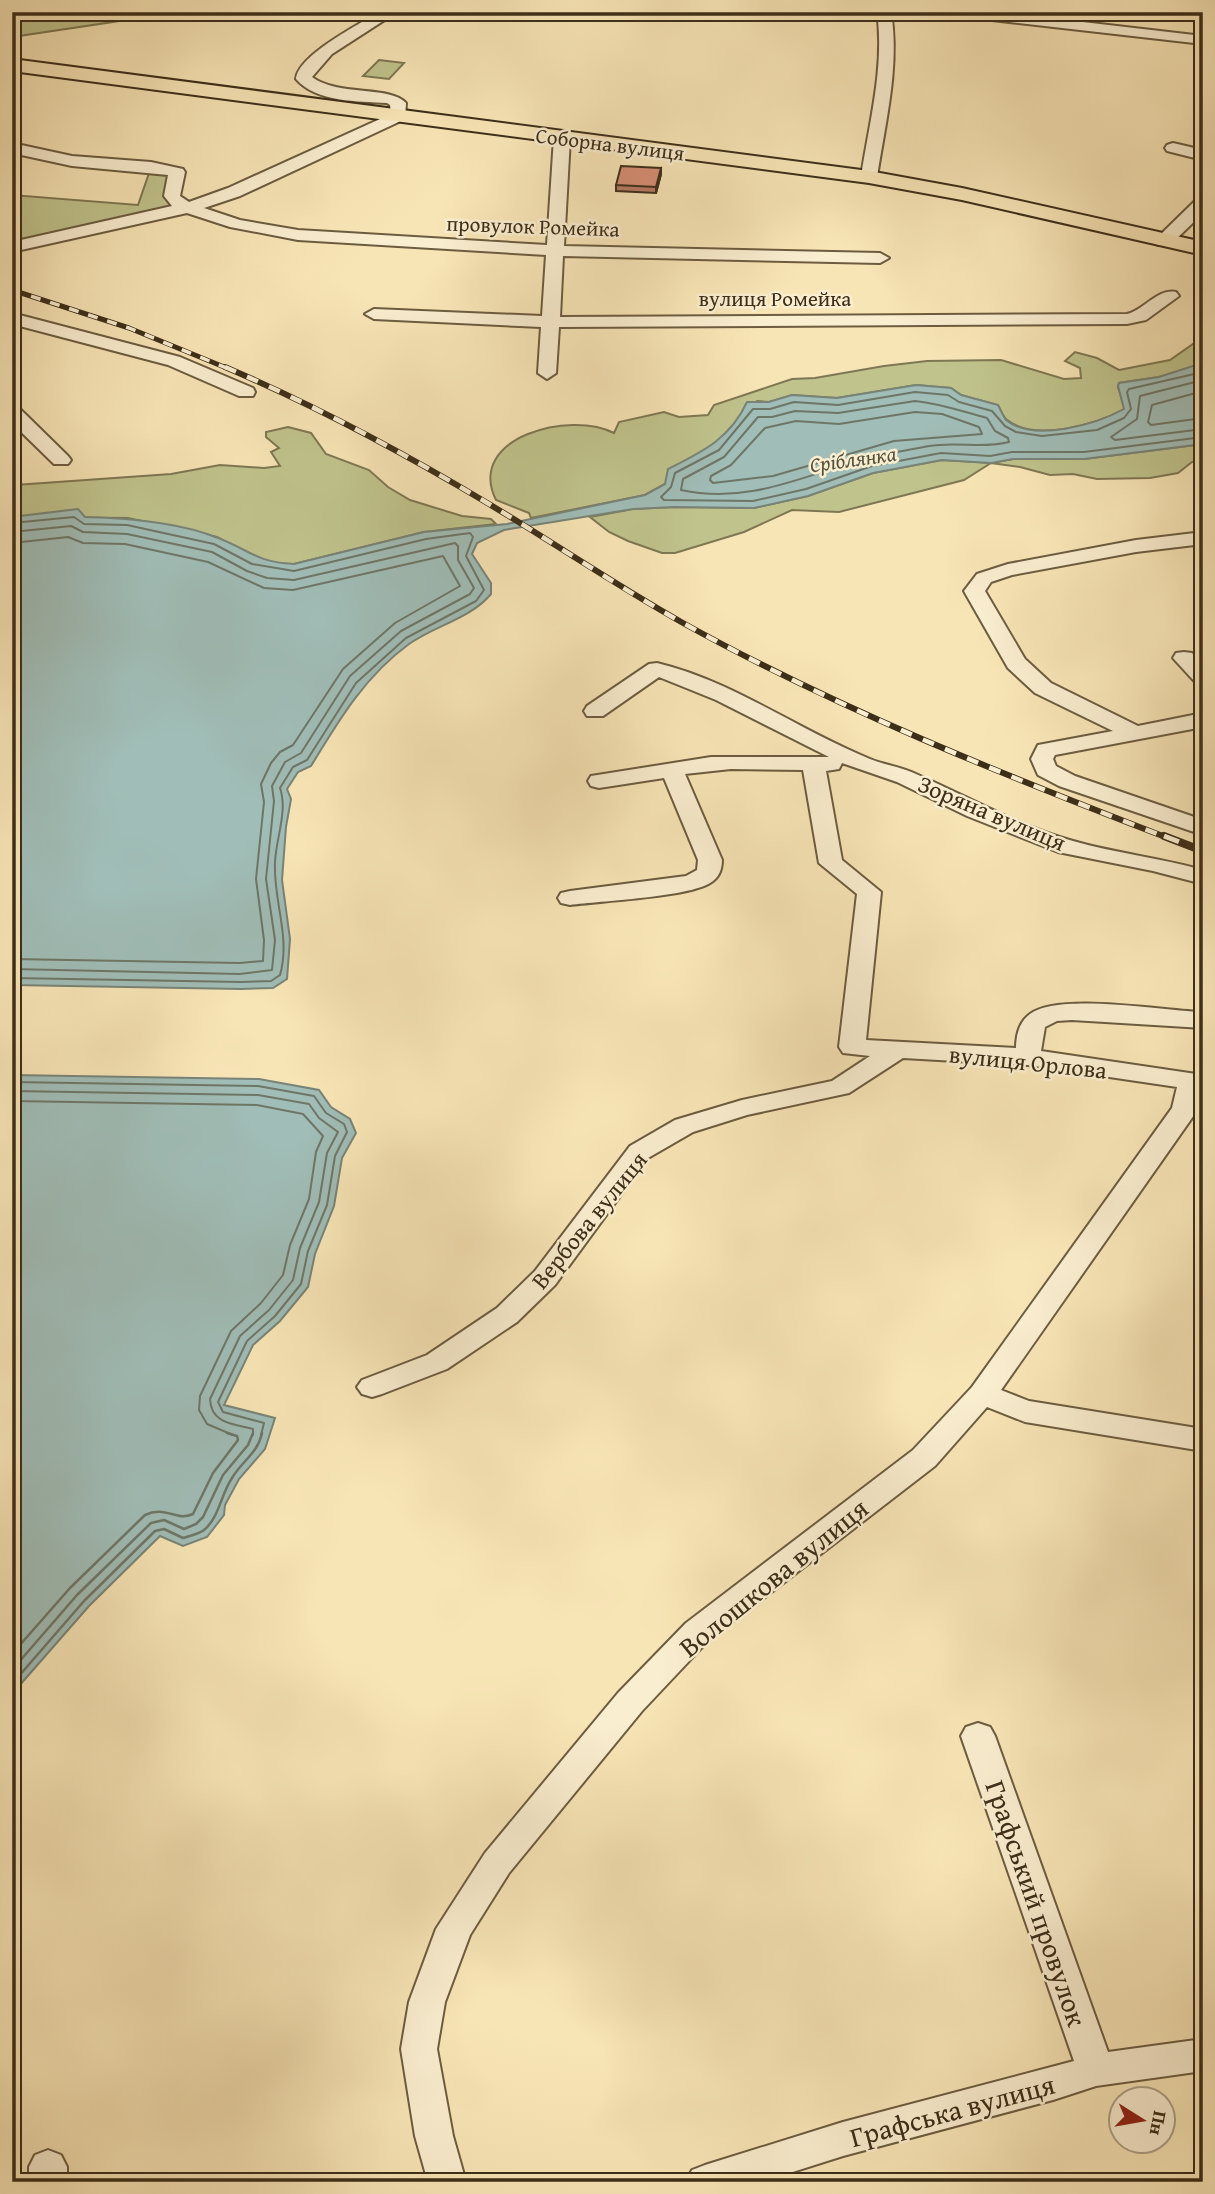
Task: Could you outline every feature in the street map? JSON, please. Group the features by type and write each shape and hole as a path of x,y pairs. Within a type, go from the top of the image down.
{"main road":[{"name":"Соборна вулиця","path":"21,67 869,177 962,194 1203,249"}],"street":[{"path":"17,244 190,207 234,192 399,116 397,103 390,99 333,92 304,79 303,74 327,51 390,12"},
{"path":"871,12 874,24 886,44"},
{"path":"869,177 883,84 886,44 884,12"},
{"path":"957,12 1203,40"},
{"path":"547,373 562,138"},
{"path":"12,148 73,161 118,162 177,172 172,196 177,202 190,207"},
{"path":"1172,148 1203,155"},
{"path":"219,219 215,216 215,206 234,192"},
{"path":"1164,241 1203,202"},
{"name":"провулок Ромейка","path":"190,207 219,219 265,231 555,253 880,258"},
{"name":"вулиця Ромейка","path":"374,314 550,322 1127,319 1140,316 1170,296"},
{"path":"12,318 174,361 246,392"},
{"path":"12,412 61,460"},
{"path":"1135,733 1043,688 1016,663 974,591 984,578 1008,570 1136,546 1203,538"},
{"path":"1184,658 1203,677"},
{"name":"Зоряна вулиця","path":"595,711 657,669 724,695 795,733 864,765 905,777 975,811 1066,847 1155,864 1203,877"},
{"path":"1203,720 1046,750 1042,759 1046,771 1056,776 1203,828"},
{"name":"Зоряна вулиця","path":"599,781 703,763 864,765"},
{"name":"вулиця Орлова","path":"813,764 831,863 869,892 852,1047 1028,1058 1197,1083"},
{"path":"570,898 690,883 706,877 710,870 710,860 671,770"},
{"path":"1028,1058 1030,1030 1040,1018 1059,1013 1131,1014 1176,1020 1203,1020"},
{"name":"Вербова вулиця","path":"372,1387 437,1362 507,1315 545,1278 639,1152 684,1126 742,1108 840,1087 897,1050"},
{"name":"Волошкова вулиця","path":"447,2182 434,2136 419,2049 426,2002 454,1929 497,1863 630,1702 697,1632 924,1458 982,1394 1185,1109 1197,1083"},
{"path":"982,1394 1025,1411 1203,1440"},
{"name":"Графський провулок","path":"978,1736 1096,2070"},
{"name":"Графська вулиця","path":"705,2182 843,2139 1053,2084 1096,2070 1203,2055"}],"green space":[{"path":"12,12 180,12 12,37"},
{"path":"379,60 404,63 389,79 363,76"},
{"path":"118,162 177,172 175,182 182,204 27,244 12,242 12,195 138,205 149,173"},
{"path":"1203,337 1203,365 1159,377 1119,383 1125,409 1066,429 1032,430 1018,426 1006,419 998,405 961,395 951,388 916,385 837,398 792,395 769,402 757,401 714,445 665,484 645,495 531,518 529,513 496,500 490,478 495,460 508,445 527,434 550,427 573,425 595,427 614,433 619,422 664,412 679,417 708,415 714,405 792,379 927,361 1001,360 1064,379 1081,378 1080,368 1065,361 1075,352 1097,358 1119,370 1170,360"},
{"path":"288,427 311,433 326,454 369,470 388,487 410,500 462,516 491,519 496,524 424,532 294,564 272,563 254,557 217,537 128,518 12,517 12,486 15,485 171,474 220,465 264,468 280,466 271,452 279,448 266,437 266,432"},
{"path":"1203,444 1203,461 1192,462 1178,473 1150,478 1097,479 1073,474 1050,475 991,463 1013,459 1084,459"},
{"path":"942,460 991,463 964,480 839,512 792,510 744,532 675,553 662,553 628,541 609,532 590,517 633,509 754,508 808,496 873,473"}],"water":[{"name":"Сріблянка","path":"1203,365 1203,444 1084,459 1013,459 991,463 942,460 873,473 808,496 754,508 633,509 504,530 477,543 472,554 491,583 491,594 483,603 463,616 419,637 379,670 343,716 311,766 298,772 287,789 291,799 282,880 290,939 287,979 273,988 241,989 12,985 12,517 78,509 85,517 135,520 187,528 218,538 261,558 294,564 424,532 507,524 645,495 665,484 668,469 703,450 723,435 747,402 769,402 792,395 837,398 916,385 951,388 961,395 998,405 1006,420 1018,427 1049,431 1082,425 1124,409 1119,383 1159,377"},
{"path":"12,1075 259,1079 319,1090 331,1107 350,1119 356,1133 342,1158 334,1206 315,1254 308,1287 280,1321 253,1345 224,1405 275,1418 265,1449 239,1479 225,1505 224,1515 207,1537 183,1546 160,1536 89,1606 12,1694"}],"building":[{"path":"621,166 661,168 656,187 616,185"}],"railway":[{"path":"12,290 129,328 229,369"},
{"path":"225,367 326,414 425,467 658,609 801,684 922,739 1168,838"},
{"path":"1164,836 1203,851"}]}
